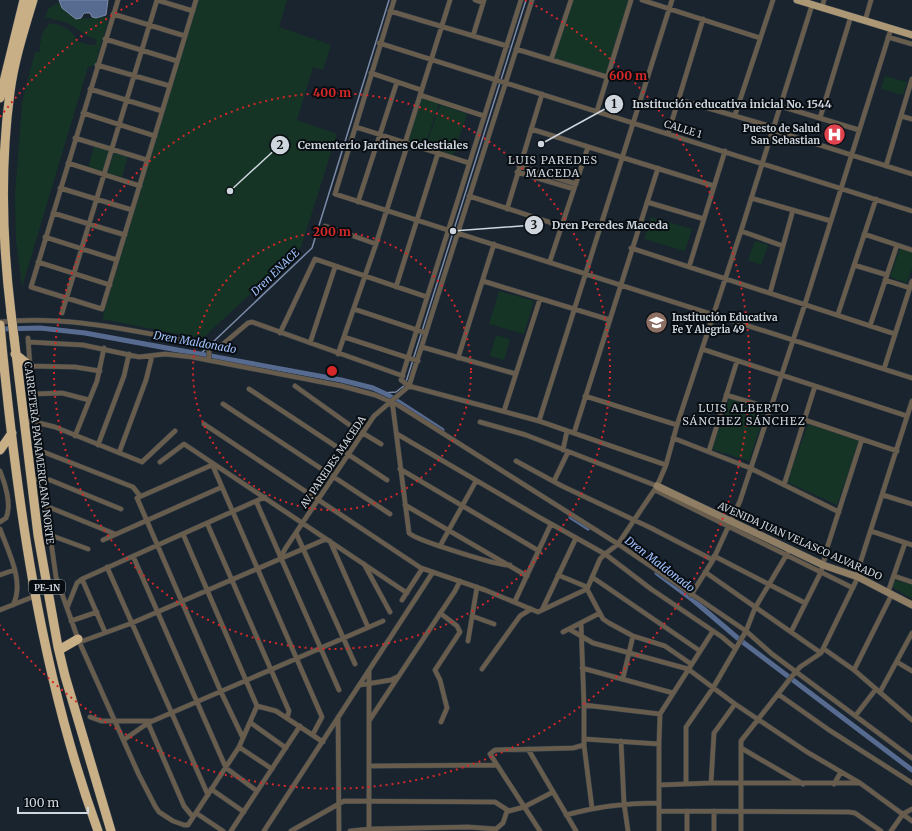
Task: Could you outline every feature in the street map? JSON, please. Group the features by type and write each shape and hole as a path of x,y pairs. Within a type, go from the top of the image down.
{"highway":[{"path":"0,98 24,0"},
{"name":"CARRETERA PANAMERICANA NORTE","path":"32,0 10,90 3,148 1,202 4,258 38,535 59,650 65,676 112,831"},
{"name":"PE-1N","path":"0,323 27,554 50,674 79,778 98,831"},
{"path":"15,354 30,366"},
{"path":"0,450 12,433"},
{"path":"59,650 79,641"}],"main road":[{"path":"798,0 912,35"}],"street":[{"path":"118,0 31,287 102,309 196,0"},
{"path":"62,313 157,0 193,11"},
{"path":"394,0 379,43 356,127 335,194 550,261 912,378"},
{"path":"338,354 376,244 430,59 450,0"},
{"path":"473,36 484,1 475,0"},
{"path":"521,0 402,376 402,382 409,386 539,421 666,465"},
{"path":"409,386 532,0"},
{"path":"551,60 571,0"},
{"path":"597,111 631,0"},
{"path":"642,0 760,38"},
{"path":"539,421 672,0"},
{"path":"735,115 773,0"},
{"path":"822,8 824,0"},
{"path":"865,21 871,0"},
{"path":"204,424 422,569 477,587 538,612 587,588 605,554 618,544 656,488 666,465 712,314 741,231 812,4"},
{"path":"390,11 507,46"},
{"path":"113,14 185,36"},
{"path":"820,118 851,16"},
{"path":"668,134 680,100 703,19"},
{"path":"691,595 713,558 740,501 805,304 891,29"},
{"path":"888,37 912,44"},
{"path":"105,39 177,61"},
{"name":"CALLE 1","path":"379,43 912,211"},
{"path":"516,49 607,77"},
{"path":"98,65 170,86"},
{"path":"371,73 484,116"},
{"path":"886,166 912,79"},
{"path":"358,202 397,82"},
{"path":"90,89 162,111"},
{"path":"507,209 542,94"},
{"path":"680,100 735,115 773,129 912,174"},
{"path":"780,106 859,130"},
{"path":"83,113 154,136"},
{"path":"901,116 912,119"},
{"path":"356,127 470,163"},
{"path":"531,129 714,186"},
{"path":"75,138 147,160"},
{"path":"550,261 588,147"},
{"path":"689,267 725,151"},
{"path":"396,288 438,153"},
{"path":"68,163 140,186"},
{"path":"574,433 631,248 658,168"},
{"path":"518,169 575,186"},
{"path":"60,188 132,210"},
{"path":"469,196 561,226"},
{"path":"751,198 831,221"},
{"path":"838,314 876,200"},
{"path":"647,202 704,219"},
{"path":"770,293 793,210"},
{"path":"53,213 125,235"},
{"path":"325,226 376,244"},
{"path":"741,231 783,246"},
{"path":"864,234 912,250"},
{"path":"45,237 117,260"},
{"path":"458,358 494,244"},
{"path":"870,326 897,245"},
{"path":"631,248 838,314 895,334"},
{"path":"280,333 315,259 396,288 427,297"},
{"path":"38,262 110,285"},
{"path":"854,265 910,288"},
{"path":"310,343 335,267"},
{"path":"483,281 610,320"},
{"path":"884,369 912,281"},
{"path":"504,411 540,299"},
{"path":"354,309 426,333"},
{"path":"0,323 38,320 83,324 124,329 205,345 220,346 248,323 252,322 402,376"},
{"path":"344,337 418,361"},
{"path":"183,534 258,706 239,747 226,768 188,825 184,825 173,821 159,812 139,775 116,720 79,641 56,577 46,506 39,424 32,394 28,340 104,348 139,356 165,354 209,360 342,386 375,395 391,402 618,544 746,631 795,674 856,715 912,758"},
{"path":"205,345 209,350 209,360"},
{"path":"422,347 516,374"},
{"path":"75,436 100,371 104,348"},
{"path":"702,349 908,416"},
{"path":"98,445 124,376 129,354"},
{"path":"119,453 146,380 152,356"},
{"path":"709,451 737,361"},
{"path":"30,366 75,367 100,371"},
{"path":"295,386 362,433 381,444"},
{"name":"AV. PAREDES MACEDA","path":"282,557 285,548 334,478 374,416 409,386"},
{"path":"784,485 816,386"},
{"path":"249,389 387,480"},
{"path":"32,394 62,394 89,400"},
{"path":"726,395 770,408"},
{"path":"585,396 677,425"},
{"path":"741,831 740,741 795,674 822,651 857,577 912,401"},
{"path":"391,402 397,434 400,469 410,535 496,563 510,565"},
{"path":"223,404 390,514"},
{"path":"805,420 897,451"},
{"path":"24,422 39,424 75,436 142,462 175,431"},
{"path":"480,422 526,435 656,488"},
{"path":"554,481 565,451 567,431"},
{"path":"397,434 476,481 605,554 651,589 713,631 735,648"},
{"path":"673,438 750,468 839,512"},
{"path":"791,632 822,568 862,439"},
{"path":"160,462 184,444 407,593"},
{"path":"41,451 133,487 140,496"},
{"path":"516,461 805,603"},
{"path":"212,464 140,496 137,500 221,692 243,738"},
{"path":"212,464 322,717 313,734"},
{"path":"400,469 462,504 539,551"},
{"path":"0,471 5,487 8,510 6,518 0,522"},
{"path":"31,479 44,479 121,509"},
{"path":"440,546 476,481"},
{"path":"103,540 222,487"},
{"name":"AVENIDA JUAN VELASCO ALVARADO","path":"656,488 822,568 857,577 912,605"},
{"path":"883,495 912,504"},
{"path":"67,608 77,583 82,579 265,497"},
{"path":"256,501 282,557 339,690"},
{"path":"405,505 527,576"},
{"path":"46,506 115,534"},
{"path":"207,523 233,579 289,711 287,718"},
{"path":"515,602 551,524"},
{"path":"0,529 14,570 16,598 13,605"},
{"path":"871,531 912,545"},
{"path":"296,533 355,664"},
{"path":"50,535 88,549"},
{"path":"542,610 576,538"},
{"path":"79,641 132,623 303,548 328,540"},
{"path":"328,540 368,627"},
{"path":"854,670 890,593 905,543"},
{"path":"686,783 686,727 713,688 746,631 755,608 788,552"},
{"path":"133,556 226,768 257,791"},
{"path":"364,563 390,612"},
{"path":"107,567 208,795"},
{"path":"822,568 853,588"},
{"path":"402,600 422,569"},
{"path":"0,575 14,570"},
{"path":"264,831 433,572"},
{"path":"705,572 791,632 854,670 912,720"},
{"path":"558,575 587,588 604,619 613,626 633,636 665,646 691,664"},
{"path":"894,576 912,582"},
{"path":"592,577 700,651"},
{"path":"82,579 105,632"},
{"path":"369,721 440,614 460,581"},
{"path":"468,641 477,587"},
{"path":"0,610 35,596"},
{"path":"482,669 520,616 531,609"},
{"path":"71,621 97,612"},
{"path":"563,632 600,613"},
{"path":"440,614 457,626 460,632 435,670 440,680 448,708 441,722"},
{"path":"472,616 494,624"},
{"path":"124,739 148,723 383,620"},
{"path":"581,623 584,745 592,808"},
{"path":"568,629 581,637 629,654 688,669 757,719 860,784 912,821"},
{"path":"659,831 660,714 713,631"},
{"path":"856,715 878,691 897,662 912,633"},
{"path":"623,678 633,636"},
{"path":"897,662 912,671"},
{"path":"582,668 623,678 673,693"},
{"path":"369,670 369,830"},
{"path":"360,685 391,680 398,677"},
{"path":"778,694 828,730 912,783"},
{"path":"711,783 714,733 735,704"},
{"path":"258,706 276,711 313,734 322,742"},
{"path":"584,706 660,714"},
{"path":"90,716 101,721 154,721"},
{"path":"338,717 340,831"},
{"path":"148,723 184,806 194,815 223,831"},
{"path":"251,723 286,748"},
{"path":"231,831 300,726"},
{"path":"584,739 659,744"},
{"path":"621,741 624,803 628,831"},
{"path":"540,831 490,756 492,750 573,748 584,745"},
{"path":"239,747 272,769"},
{"path":"741,748 803,784"},
{"path":"528,749 576,831"},
{"path":"369,766 496,765"},
{"path":"834,784 841,772"},
{"path":"659,784 860,784"},
{"path":"211,789 244,812"},
{"path":"507,811 524,807 553,792"},
{"path":"291,831 344,801 495,802 507,811"},
{"path":"566,815 592,808 624,803 659,803"},
{"path":"891,831 903,814 912,809"},
{"path":"350,831 468,827 496,830 504,823 507,811"},
{"path":"659,811 852,812 881,831"},
{"path":"687,811 687,831"},
{"path":"714,811 714,831"}],"green space":[{"path":"198,0 287,0 279,27 331,45 323,70 313,67 297,120 337,134 301,247 204,337 198,338 102,319"},
{"path":"571,0 631,0 606,74 553,58"},
{"path":"59,2 71,15 76,18 109,17 95,65 88,67 22,287 16,240 15,195 22,103 35,52 41,52 39,49 43,31 50,23 70,31 76,37 77,41 95,45 97,40 87,36 68,23 45,17 49,8"},
{"path":"885,76 907,82 903,95 881,89"},
{"path":"423,98 439,103 425,146 407,140 420,99"},
{"path":"440,105 467,114 453,156 426,146"},
{"path":"94,146 109,150 102,172 88,168"},
{"path":"114,152 128,156 122,177 108,173"},
{"path":"651,217 692,229 685,251 644,239"},
{"path":"755,241 768,245 761,265 748,260"},
{"path":"900,248 912,252 912,268 907,283 890,277"},
{"path":"499,291 534,301 524,334 489,324"},
{"path":"496,335 510,339 504,360 490,356"},
{"path":"729,398 766,410 749,461 714,450 713,448"},
{"path":"808,424 859,441 837,505 787,482"},
{"path":"895,580 912,585 912,599 892,587"}],"water":[{"path":"59,0 108,0 106,15 96,18 92,17 90,13 84,13 81,18 76,19 62,8"}],"waterway":[{"name":"Dren ENACE","path":"212,343 312,248 389,0"},
{"path":"406,382 526,0"},
{"name":"Dren Maldonado","path":"0,329 40,328 85,333 341,380 373,388 388,395 442,430"},
{"name":"Dren ENACE","path":"200,354 206,349"},
{"name":"Dren Maldonado","path":"383,393 396,392 405,385"},
{"name":"Dren Maldonado","path":"571,517 588,528"},
{"name":"Dren Maldonado","path":"657,573 693,600 740,640 912,770"}],"place":[{"name":"Puesto de Salud San Sebastian","path":"835,134"},
{"name":"Institución educativa inicial No. 1544","path":"541,144"},
{"name":"Cementerio Jardines Celestiales","path":"230,191"},
{"name":"Dren Peredes Maceda","path":"453,231"},
{"name":"Institución Educativa Fe Y Alegria 49","path":"656,323"}],"district":[{"name":"LUIS PAREDES MACEDA","path":"553,166"},
{"name":"LUIS ALBERTO SÁNCHEZ SÁNCHEZ","path":"744,414"}]}
